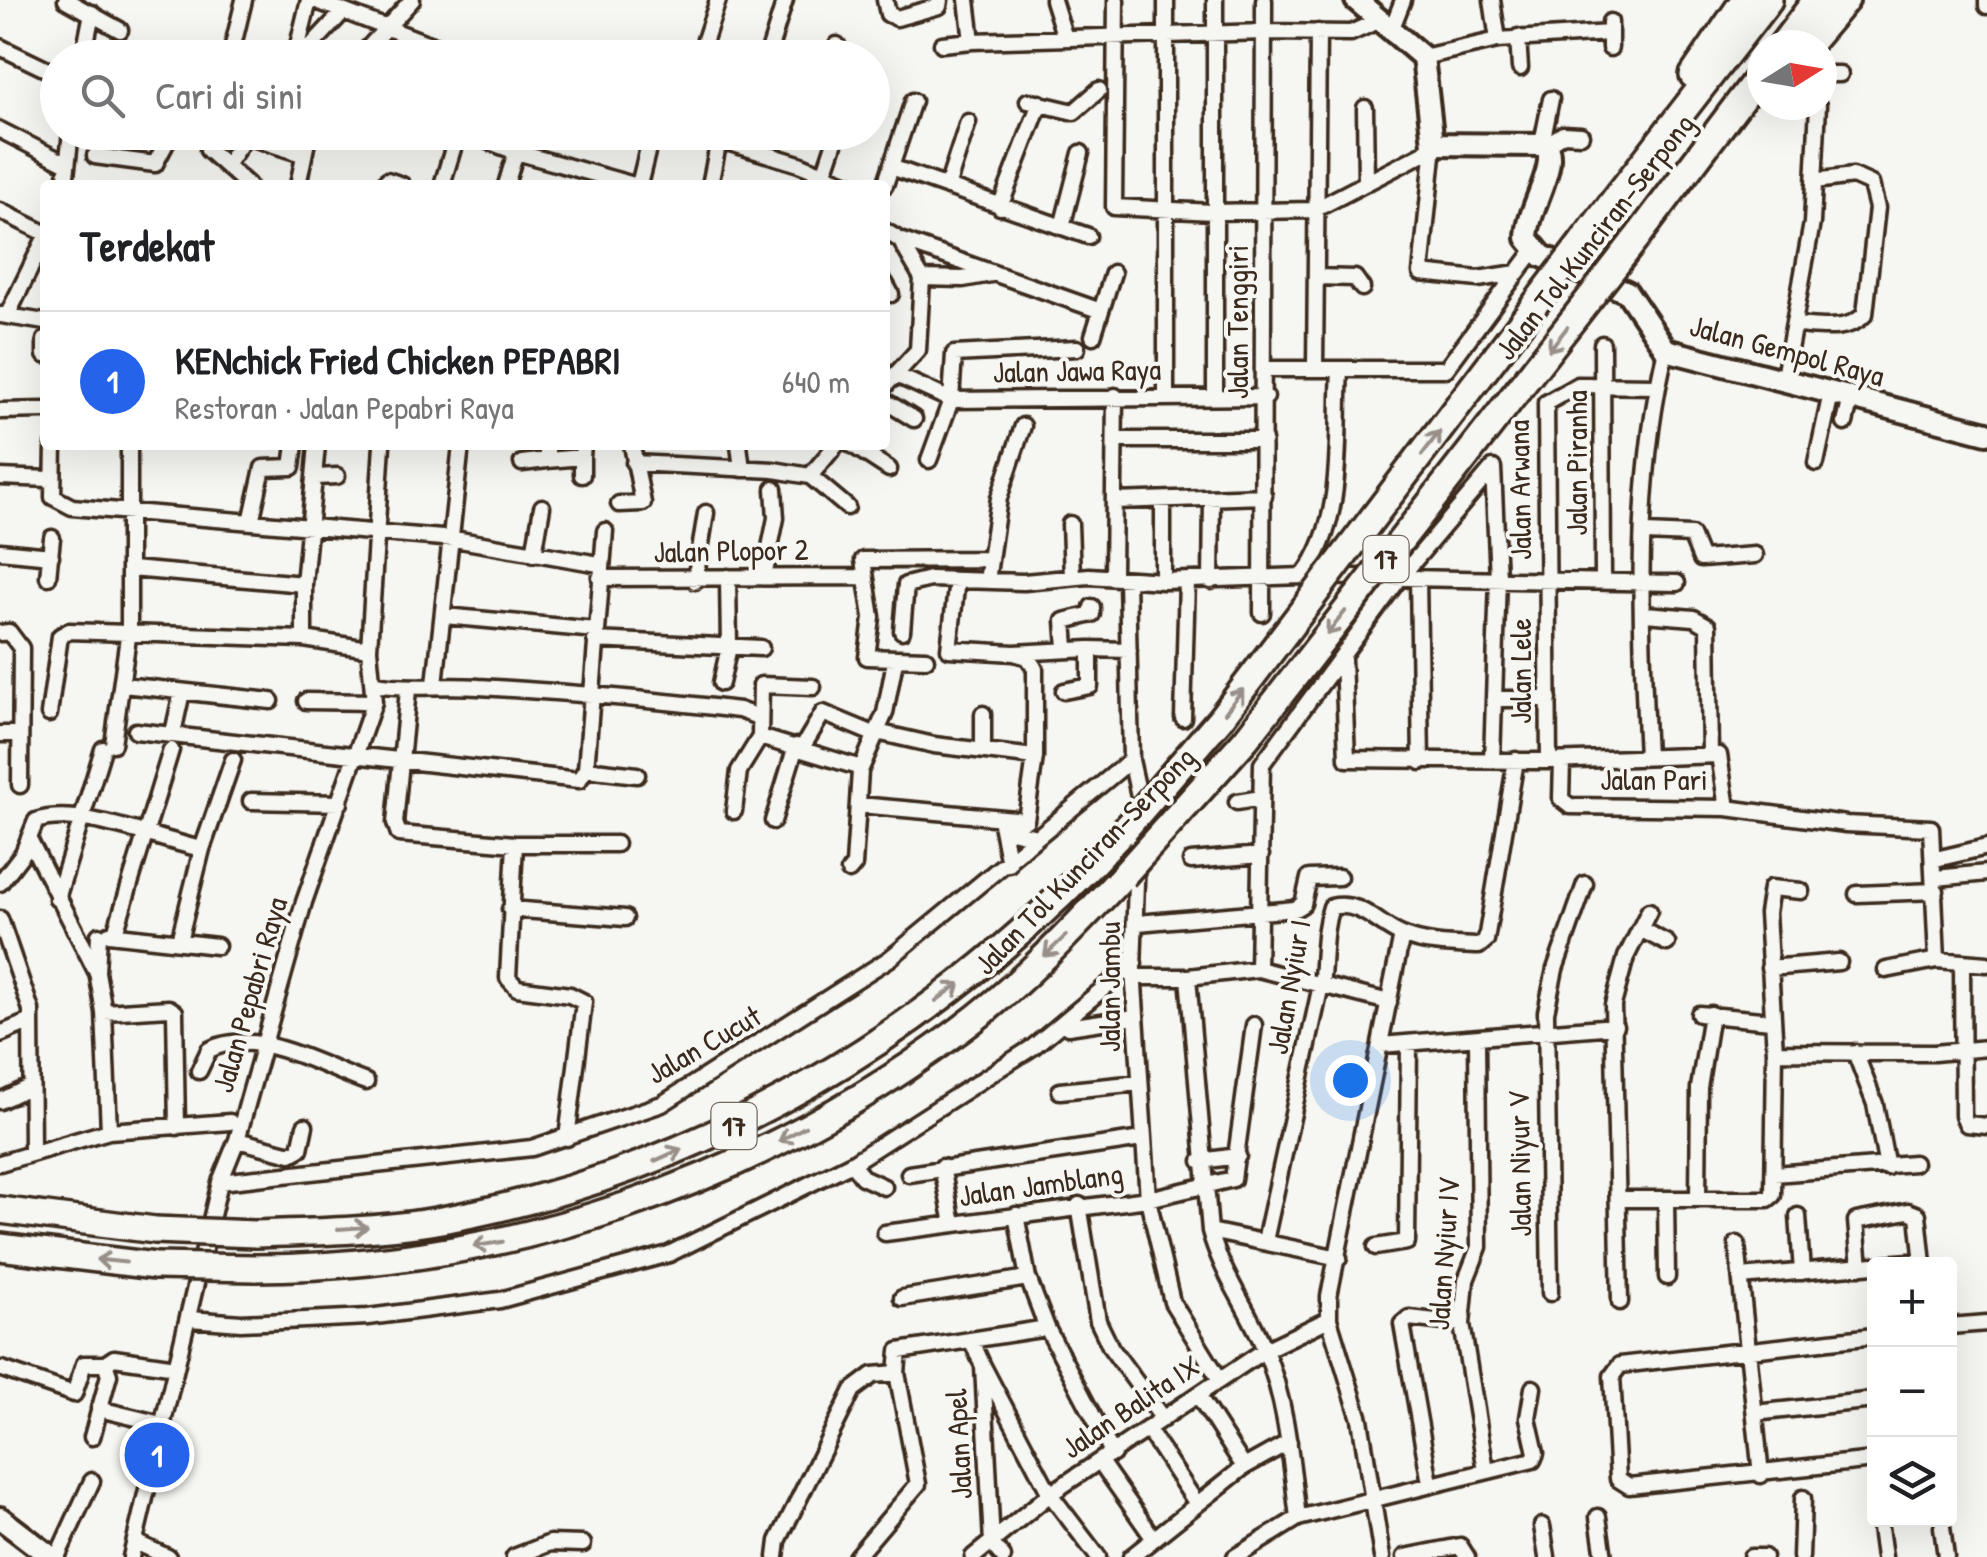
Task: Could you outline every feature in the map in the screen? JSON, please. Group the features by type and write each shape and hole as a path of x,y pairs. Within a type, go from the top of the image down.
{"highway":[{"path":"1640,166 1706,53 1744,0"},
{"name":"17","path":"1640,166 1769,0"},
{"path":"1793,30 1816,0"},
{"path":"1821,30 1846,0"},
{"name":"Jalan Tol Kunciran–Serpong","path":"0,1247 155,1266 305,1268 525,1238 662,1194 767,1148 879,1087 959,1031 1018,983 1123,876 1246,739 1747,92"},
{"path":"1640,235 1747,114"},
{"name":"Jalan Tol Kunciran–Serpong","path":"0,1210 155,1230 255,1234 426,1222 516,1204 650,1163 752,1118 846,1062 993,959 1126,828 1220,719 1640,166"}],"street":[{"path":"66,0 120,30"},
{"path":"234,40 244,0"},
{"path":"301,40 311,0 414,40"},
{"path":"375,40 412,0"},
{"path":"705,40 718,0"},
{"path":"773,40 785,0"},
{"path":"885,0 888,14 897,18 939,6 940,0"},
{"path":"967,0 972,41"},
{"path":"1053,0 1065,38"},
{"path":"1116,0 1114,207 1214,212 1314,210 1366,180 1424,154 1433,145 1544,144 1563,134 1581,134"},
{"path":"1166,0 1166,397"},
{"path":"1214,0 1214,397"},
{"name":"Jalan Tenggiri","path":"1262,613 1266,397 1264,0"},
{"path":"1356,0 1423,57 1433,145 1420,272 1478,280 1517,273"},
{"path":"942,44 1166,34 1351,34 1386,24 1403,0"},
{"path":"1492,0 1498,40"},
{"path":"87,40 92,13"},
{"path":"315,40 341,14"},
{"path":"1315,369 1318,32"},
{"path":"1423,57 1518,37 1610,34"},
{"path":"1518,37 1520,68"},
{"path":"0,47 40,66"},
{"path":"1000,207 1036,104 1074,112 1099,90"},
{"path":"1266,370 1446,368 1535,249 1528,238 1527,222 1550,168 1544,144 1551,99"},
{"path":"887,180 913,101"},
{"path":"1366,108 1366,180"},
{"path":"1783,382 1815,181 1817,120"},
{"path":"946,187 968,122"},
{"path":"0,130 67,164"},
{"path":"65,180 69,150"},
{"path":"95,156 155,164 162,150"},
{"path":"208,150 243,180"},
{"path":"226,164 236,150"},
{"path":"290,150 302,154"},
{"path":"299,180 303,150"},
{"path":"444,180 455,150"},
{"path":"510,150 578,178"},
{"path":"638,180 647,150"},
{"path":"711,180 717,150"},
{"path":"750,150 838,180"},
{"path":"824,174 832,150"},
{"path":"508,180 516,152"},
{"path":"1062,227 1081,153"},
{"path":"891,166 1088,236"},
{"path":"1794,325 1857,324 1865,314 1877,208 1870,184 1853,176 1815,181"},
{"path":"0,210 40,232"},
{"path":"890,233 1101,311"},
{"path":"890,379 918,350 922,278 900,240"},
{"path":"40,245 4,316 40,321"},
{"name":"Jalan Gempol Raya","path":"1535,249 1627,292 1666,350 1987,434"},
{"path":"1093,336 1113,273"},
{"path":"922,278 972,279 992,274"},
{"path":"1316,277 1355,278 1362,288"},
{"name":"Jalan Piranha","path":"1602,344 1604,582"},
{"path":"929,460 951,400 952,358 959,352 1076,348"},
{"path":"1647,756 1643,584 1657,386 1666,350"},
{"path":"1302,576 1323,548 1332,514 1340,369"},
{"name":"Jalan Jawa Raya","path":"890,380 951,400 1266,397"},
{"name":"Jalan Arwana","path":"1548,580 1546,404 1578,385 1605,385"},
{"path":"1605,385 1657,386"},
{"name":"Jalan Jambu","path":"1115,396 1115,501 1130,650 1131,760 1139,796 1135,1018 1148,1199 1172,1302 1220,1380"},
{"path":"1841,396 1845,423"},
{"path":"1816,463 1841,396"},
{"path":"890,404 914,419"},
{"path":"0,411 40,410"},
{"path":"988,581 987,560 998,498 1022,426"},
{"path":"1116,440 1264,440"},
{"path":"0,477 50,479 53,450"},
{"path":"58,898 108,747 123,684 131,569 129,450"},
{"path":"251,522 263,468 292,467 294,450"},
{"path":"304,639 304,584 317,450"},
{"name":"Jalan Pepabri Raya","path":"133,1550 220,1182 237,1140 304,902 374,702 369,649 382,450"},
{"path":"435,684 454,539 461,450"},
{"path":"619,504 643,503 633,450"},
{"path":"740,450 742,469"},
{"path":"810,476 832,450"},
{"path":"860,450 888,469"},
{"path":"522,463 547,452 582,451 582,474"},
{"path":"634,463 810,476 847,507"},
{"path":"1258,968 1262,764 1344,659 1399,578 1494,468 1498,578 1492,760"},
{"path":"316,477 337,476"},
{"name":"Jalan Plopor 2","path":"50,479 53,498 58,503 375,535 454,539 600,571 695,581 764,576 863,577"},
{"path":"764,576 776,518 774,488"},
{"path":"1115,501 1264,496"},
{"path":"1211,581 1212,498"},
{"path":"1163,500 1164,581"},
{"path":"534,554 542,507"},
{"path":"695,581 706,513"},
{"path":"1070,524 1072,576"},
{"path":"136,731 259,747 357,752 578,780 586,769 604,532"},
{"path":"1646,533 1691,535 1700,559 1755,555"},
{"path":"48,577 52,538"},
{"path":"0,551 51,556"},
{"path":"926,659 895,661 867,657 872,617 863,560 987,560"},
{"path":"131,569 304,584"},
{"path":"902,631 909,582 1072,576 1211,581 1302,576 1676,583"},
{"path":"721,683 729,646 728,577"},
{"path":"1418,578 1421,762"},
{"path":"957,580 949,649 1130,650"},
{"name":"Jalan Lele","path":"1548,580 1549,699 1556,761"},
{"path":"1182,718 1187,581"},
{"path":"1066,647 1064,621 1092,614 1092,607"},
{"path":"1646,614 1707,623 1710,755"},
{"path":"444,616 595,635 762,648"},
{"path":"50,714 63,633 128,630 304,639 369,649"},
{"path":"0,633 9,632 21,648 20,785"},
{"path":"1064,691 1090,686 1090,648"},
{"path":"1001,824 1028,816 1035,758 1035,669 1028,657 1014,652"},
{"path":"1344,659 1346,760 1556,761 1710,755 1723,761 1727,808 1846,824 1927,826 1934,832 1938,960"},
{"path":"849,871 854,864 861,768 877,733 895,661"},
{"path":"123,684 271,701"},
{"path":"374,684 408,690 435,684 592,694 739,710 758,718"},
{"path":"734,812 739,770 760,737 760,685 813,687"},
{"path":"408,690 395,823 398,834 516,844 616,844"},
{"path":"172,733 182,692"},
{"path":"1494,700 1549,699"},
{"path":"306,701 374,702"},
{"path":"773,821 799,747 823,712 877,733 934,746 1035,758"},
{"path":"983,714 984,750"},
{"path":"0,734 19,734"},
{"path":"760,737 861,768"},
{"path":"96,972 170,750"},
{"path":"179,941 202,849 233,760"},
{"name":"Jalan Cucut","path":"220,1182 532,1148 662,1104 890,960 1131,760"},
{"name":"Jalan Nyiur I","path":"1265,1241 1320,985 1326,955 1323,940 1332,907 1361,909 1402,936 1450,946 1480,946 1486,940 1516,760"},
{"name":"Jalan Pari","path":"1556,761 1561,799 1570,806 1727,808"},
{"path":"586,769 638,775"},
{"path":"1237,802 1261,798"},
{"path":"251,801 340,803"},
{"path":"860,806 1001,824 1037,837"},
{"path":"0,883 36,822 44,818 84,818 202,849"},
{"path":"1001,824 1009,864"},
{"path":"29,839 96,972 104,1012 109,1131"},
{"path":"516,844 506,972 511,986 570,995 584,1002 567,1138"},
{"path":"1936,858 1987,847"},
{"path":"1191,861 1261,855"},
{"path":"1857,894 1936,885 1987,873"},
{"path":"1138,923 1299,908 1309,878 1339,877"},
{"name":"Jalan Niyur V","path":"1550,1293 1545,1034 1554,968 1585,884"},
{"path":"1618,1199 1768,1199 1772,1195 1775,1052 1769,968 1771,888 1801,891"},
{"path":"510,908 625,918"},
{"path":"1620,1302 1615,988 1649,911"},
{"path":"0,918 31,1021 32,1152"},
{"path":"1640,930 1667,942"},
{"path":"79,935 107,934 218,946"},
{"path":"1382,1557 1360,1419 1329,1320 1329,1296 1340,1258 1402,936"},
{"path":"1886,970 1938,960 1962,965 1987,964"},
{"path":"1769,968 1839,962"},
{"path":"1962,965 1963,1116 1967,1124 1987,1126"},
{"path":"190,1318 241,1322 368,1317 500,1300 668,1254 852,1163 1034,1047 1134,970 1188,978 1258,968 1389,1002"},
{"path":"1188,978 1200,1161 1210,1231 1219,1266 1265,1350 1289,1442 1298,1518"},
{"path":"104,1012 170,1008 174,1012 177,1127"},
{"path":"1698,1198 1699,1088 1705,1014 1771,1021"},
{"path":"1068,1027 1135,1018"},
{"path":"0,1034 31,1021"},
{"path":"1200,1161 1238,1156 1254,1026"},
{"path":"1381,1045 1615,1026"},
{"name":"Jalan Nyiur IV","path":"1477,1039 1479,1247 1466,1280 1462,1324 1486,1472"},
{"path":"199,1070 204,1057 230,1040 264,1045 366,1082"},
{"path":"1376,1248 1407,1242 1409,1043"},
{"path":"1775,1052 1987,1048"},
{"path":"1855,1052 1874,1104 1887,1167"},
{"path":"1060,1090 1139,1083"},
{"path":"0,1101 32,1086"},
{"path":"0,1163 109,1131 230,1122"},
{"path":"237,1140 291,1154 300,1149 305,1126"},
{"path":"908,1174 1142,1138"},
{"name":"Jalan Jamblang","path":"885,1233 1078,1205 1148,1199 1235,1178 1238,1156"},
{"path":"852,1163 862,1178 884,1187"},
{"path":"1774,1174 1914,1163"},
{"path":"942,1167 953,1224"},
{"path":"1666,1200 1667,1277"},
{"path":"1078,1205 1098,1321 1111,1348 1164,1420"},
{"path":"1741,1277 1867,1266 1856,1220 1908,1211 1918,1216 1922,1257"},
{"path":"1016,1215 1028,1278 1047,1328 1107,1458 1154,1539"},
{"path":"1798,1216 1802,1272"},
{"path":"1210,1231 1340,1258"},
{"path":"1738,1244 1761,1475"},
{"path":"902,1298 1028,1278"},
{"path":"1430,1483 1402,1324 1409,1318 1462,1324"},
{"name":"Jalan Balita IX","path":"974,1557 1050,1494 1220,1380 1265,1350 1329,1320"},
{"path":"1957,1325 1987,1323"},
{"path":"856,1557 918,1484 896,1373 900,1351 1047,1328"},
{"path":"1867,1337 1615,1368 1618,1479 1629,1486 1867,1461"},
{"name":"Jalan Apel","path":"972,1342 983,1366 992,1544"},
{"path":"2,1369 74,1394 84,1364 106,1364 114,1358 176,1366"},
{"path":"92,1437 109,1376 106,1364"},
{"path":"983,1366 1050,1494 1098,1557"},
{"path":"776,1557 778,1541 852,1390 873,1374 896,1373"},
{"path":"1235,1557 1298,1518 1536,1457 1528,1418 1534,1388"},
{"path":"1198,1395 1244,1467"},
{"path":"1755,1413 1867,1401"},
{"path":"99,1409 161,1424"},
{"path":"1148,1430 1197,1504"},
{"path":"1131,1557 1244,1467 1289,1442"},
{"path":"0,1518 54,1557 92,1482"},
{"path":"1801,1557 1803,1498"},
{"path":"1598,1517 1604,1557"},
{"path":"1542,1526 1547,1557"},
{"path":"1881,1527 1884,1557"},
{"path":"1942,1527 1946,1557"},
{"path":"514,1557 550,1542 583,1544"},
{"path":"992,1544 1004,1557"},
{"path":"1405,1557 1460,1546 1467,1557"},
{"path":"133,1550 168,1557"},
{"path":"1752,1557 1764,1557"}],"place":[{"name":"KENchick Fried Chicken PEPABRI","path":"157,1455"}]}
